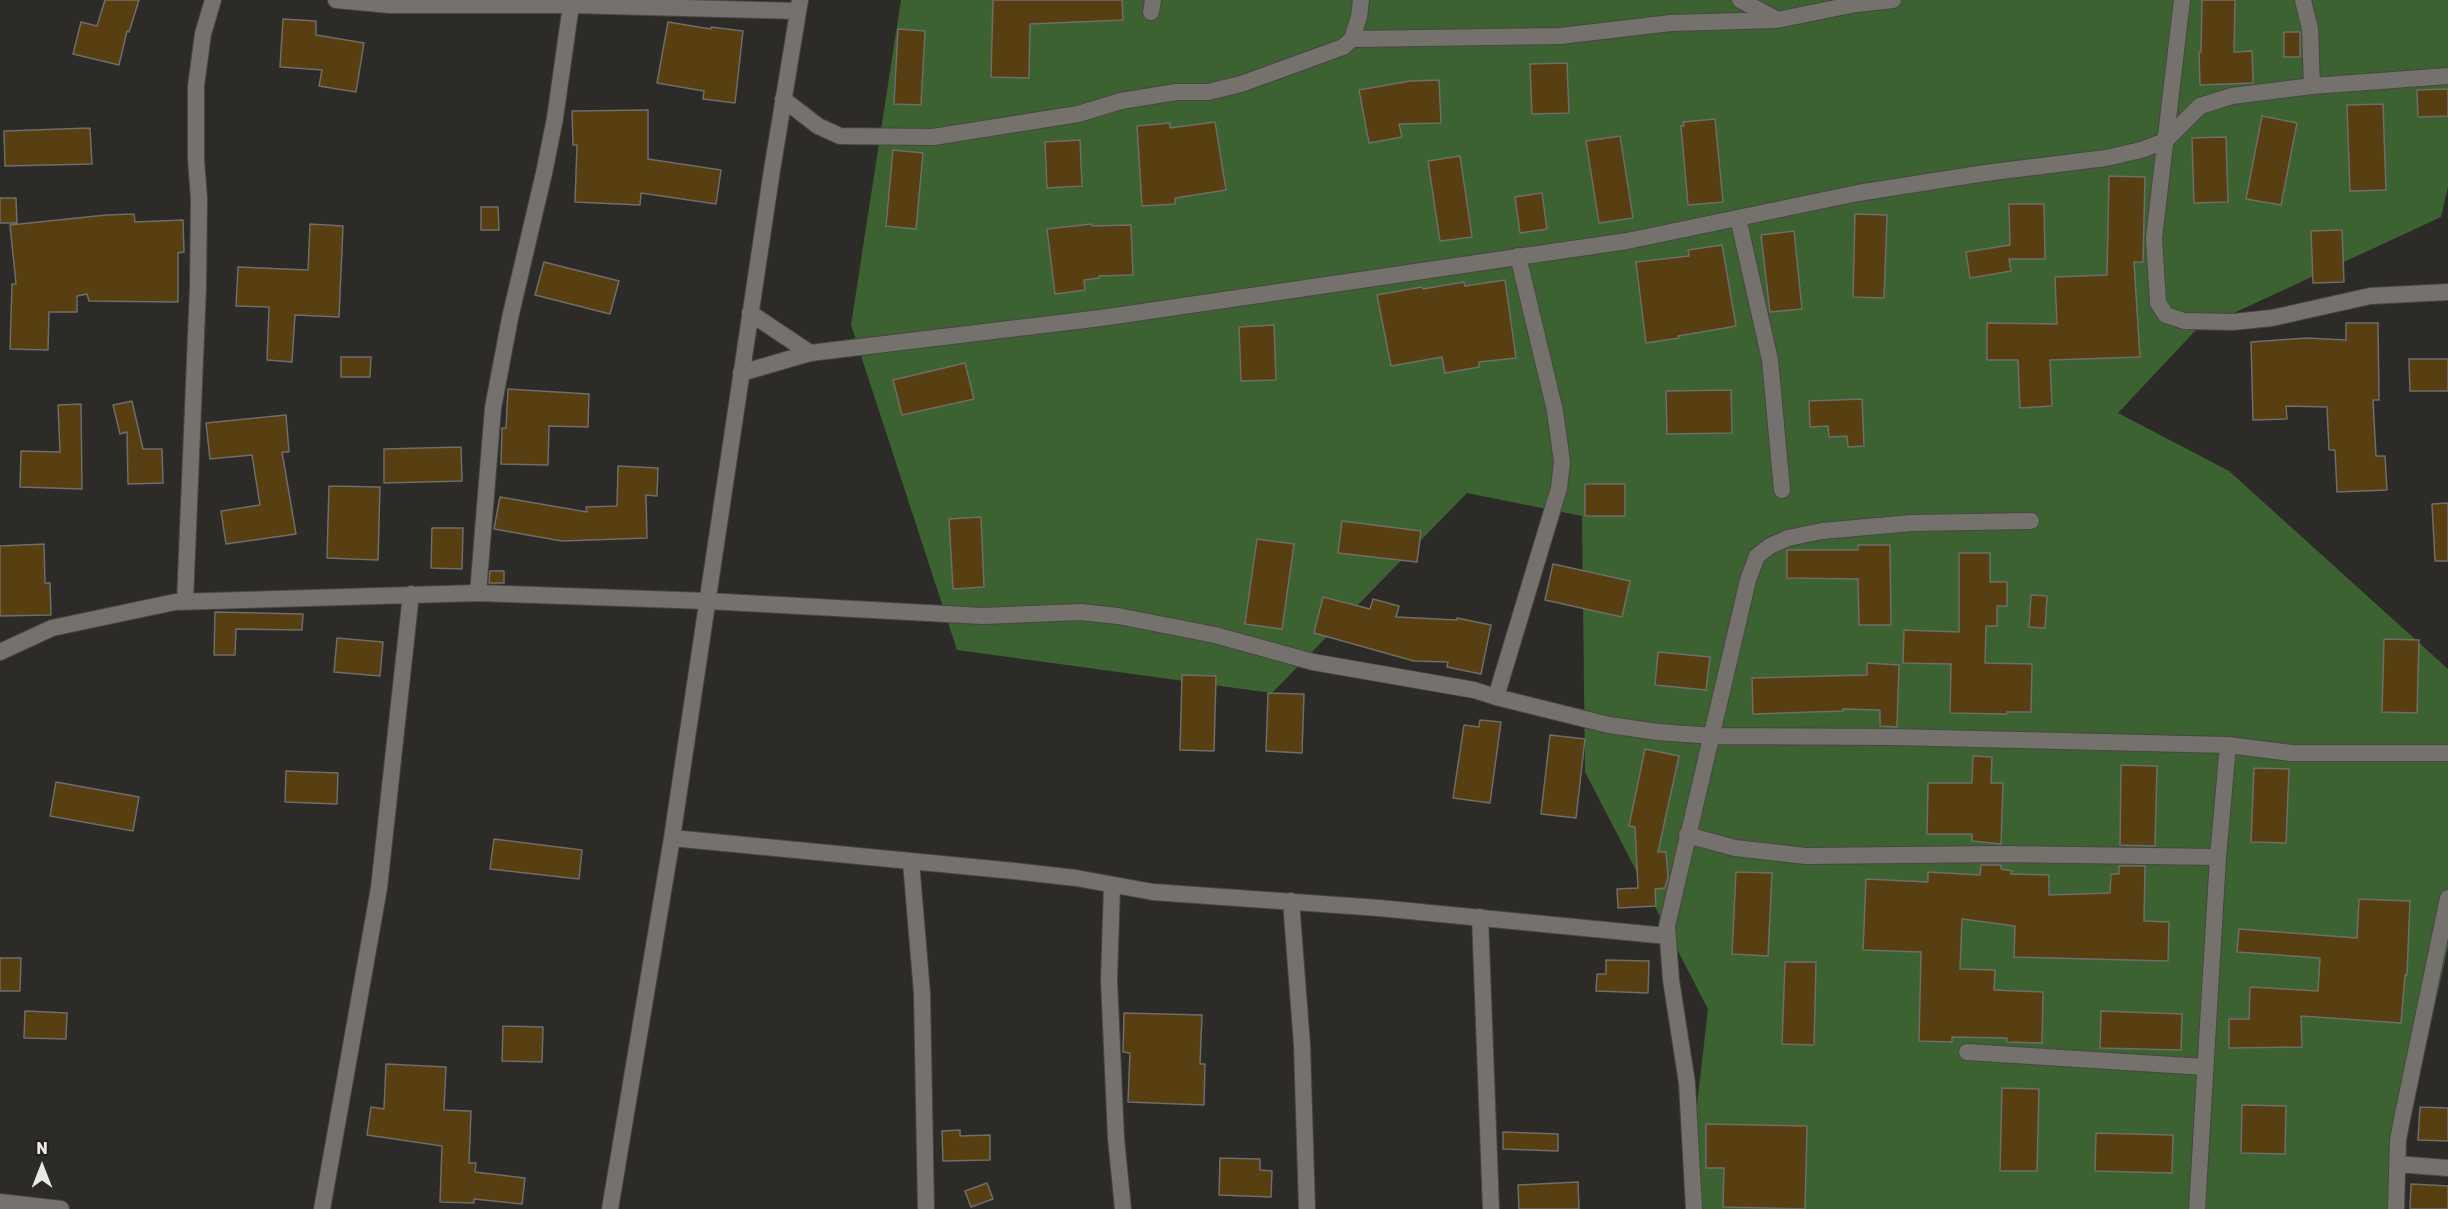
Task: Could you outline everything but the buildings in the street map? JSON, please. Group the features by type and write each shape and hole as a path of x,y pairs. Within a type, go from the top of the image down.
{"street":[{"path":"185,601 200,199 196,159 196,86 203,34 213,0"},
{"path":"336,0 390,5 799,6 750,314 672,838 610,1209"},
{"path":"783,99 818,126 840,136 933,137 1078,114 1121,101 1176,93 1208,93 1241,84 1343,47 1352,39 1359,17 1361,0"},
{"path":"1740,0 1777,20"},
{"path":"1352,39 1560,36 1671,23 1777,20 1856,4 1893,0"},
{"path":"2182,0 2154,238 2158,303 2166,315 2184,321 2233,322 2272,318 2370,296 2448,292"},
{"path":"2303,0 2310,29 2312,87"},
{"path":"478,592 493,408 549,151 571,5"},
{"path":"741,373 810,353 1101,318 1627,241 1858,193 1985,173 2106,158 2142,150 2164,141 2200,106 2232,96 2448,76"},
{"path":"1738,218 1770,360 1782,490"},
{"path":"1496,697 1559,488 1562,462 1556,411 1518,256"},
{"path":"750,314 810,353"},
{"path":"1694,1209 1687,1083 1672,989 1667,926 1748,580 1758,556 1770,546 1788,538 1822,531 1912,523 2031,521"},
{"path":"0,652 52,628 185,601 478,592 707,601 983,616 1080,612 1118,616 1215,635 1313,662 1474,690 1609,725 1658,732 1713,736 1894,737 2228,745 2291,753 2448,753"},
{"path":"321,1209 379,888 411,594"},
{"path":"2197,1209 2218,857 2228,745"},
{"path":"1687,835 1735,848 1806,856 2002,854 2218,857"},
{"path":"672,838 1024,872 1076,878 1153,892 1480,917 1667,936"},
{"path":"911,862 922,993 926,1209"},
{"path":"1112,886 1109,980 1116,1138 1123,1209"},
{"path":"2396,1209 2397,1164 2402,1119 2442,953 2448,898"},
{"path":"1291,901 1302,1045 1307,1209"},
{"path":"1480,917 1491,1209"},
{"path":"1966,1053 2205,1067"},
{"path":"2397,1164 2448,1168"},
{"path":"0,1202 61,1209"}],"green space":[{"path":"901,0 2448,0 2448,187 2441,217 2195,331 2118,413 2229,471 2448,669 2448,947 2390,1209 1685,1209 1708,1009 1585,772 1582,516 1467,493 1272,693 957,650 851,325"}]}
